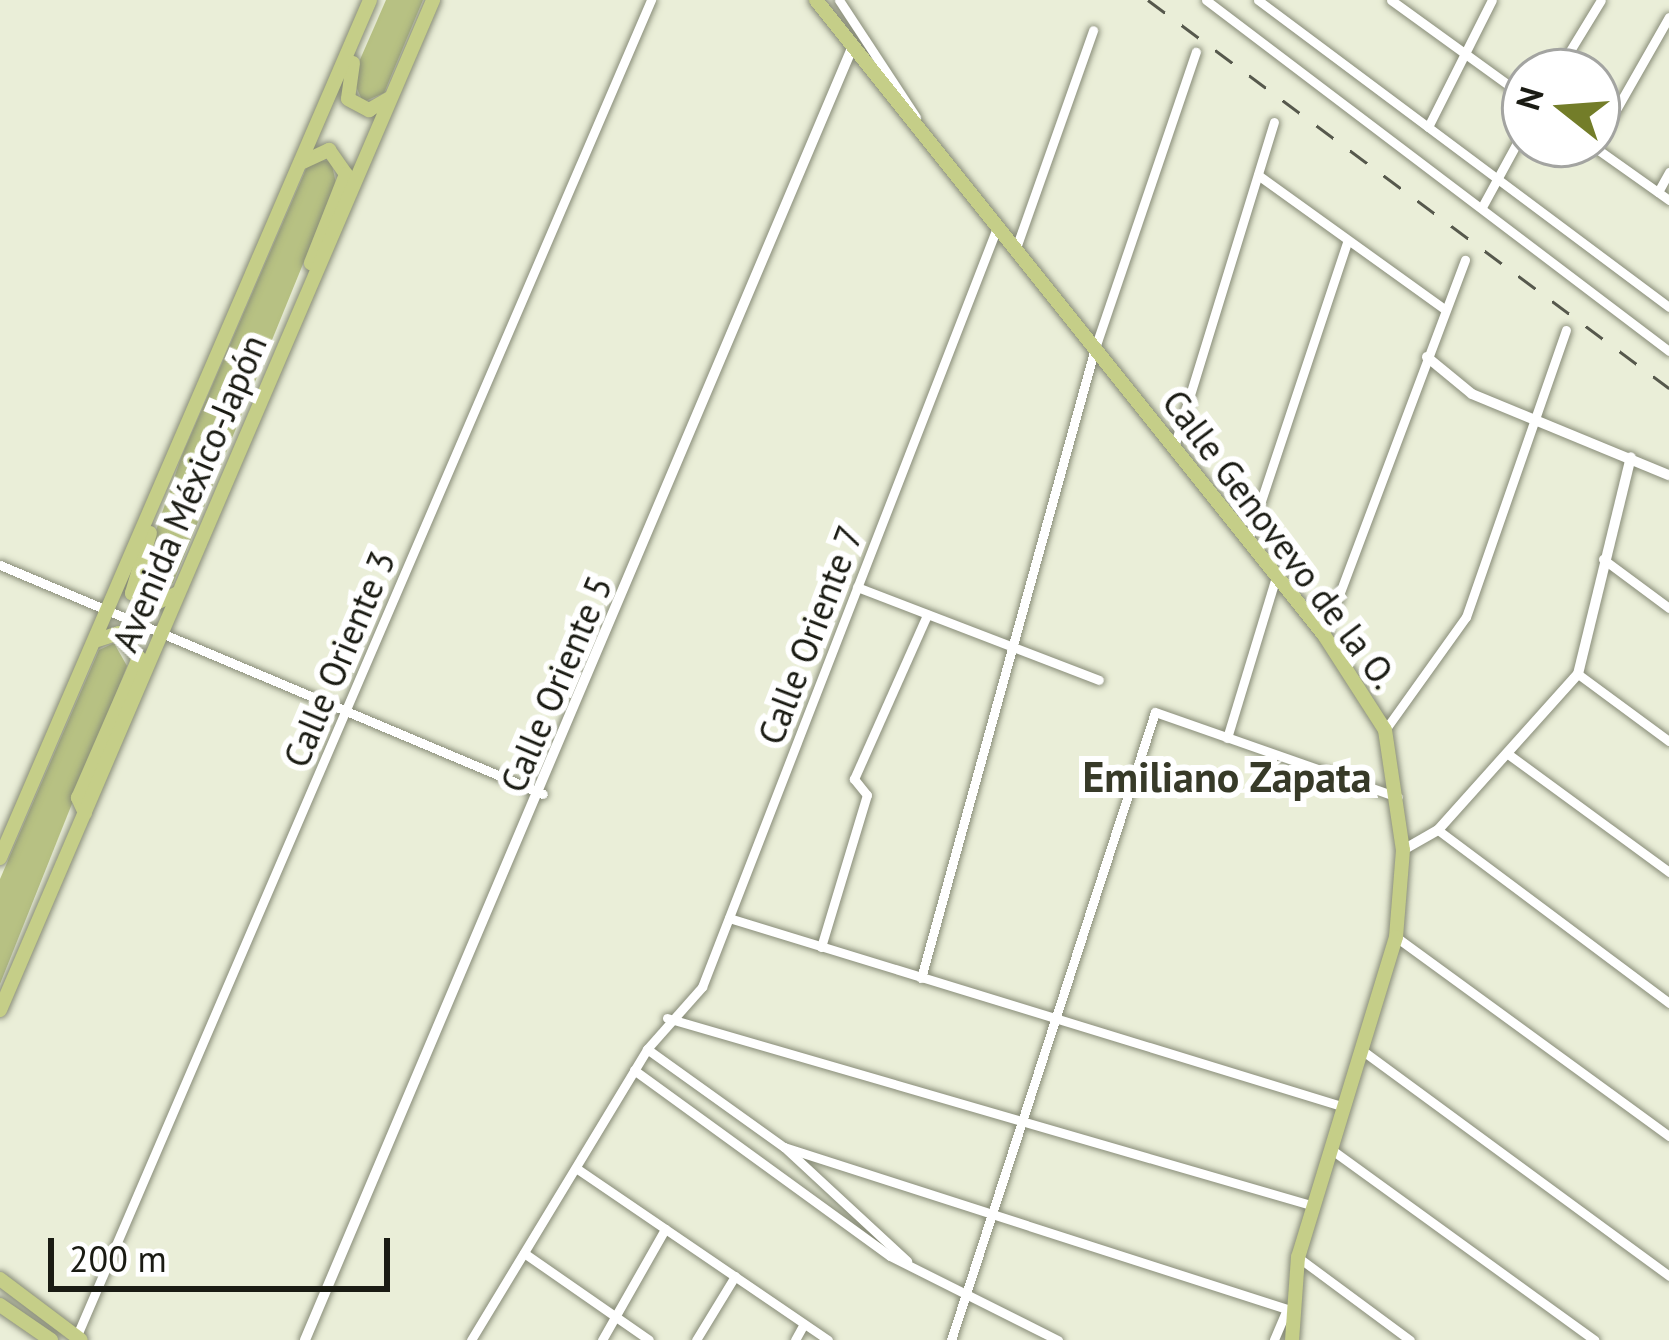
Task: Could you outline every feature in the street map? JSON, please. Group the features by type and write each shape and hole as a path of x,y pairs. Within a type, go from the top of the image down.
{"main road":[{"name":"Avenida México-Japón","path":"0,1010 433,0"},
{"name":"Calle Genovevo de la O.","path":"816,0 1324,635 1385,730 1403,850 1396,937 1298,1257 1286,1309 1292,1340"},
{"name":"Avenida México-Japón","path":"0,858 369,3"},
{"path":"369,3 345,89 369,110 392,97"},
{"path":"292,331 346,174 329,150 300,165"},
{"path":"172,459 132,593 152,605 179,592"},
{"path":"85,813 78,798 139,658 119,633 94,641"},
{"path":"0,1279 78,1339"},
{"path":"0,1306 51,1340"}],"street":[{"name":"Calle Oriente 3","path":"78,1339 651,0"},
{"path":"838,0 920,127"},
{"path":"1206,0 1669,351"},
{"path":"1258,0 1669,307"},
{"path":"1391,0 1501,80"},
{"path":"1408,13 1414,0"},
{"path":"1428,127 1492,0"},
{"path":"1571,48 1600,0"},
{"path":"1621,99 1669,17"},
{"path":"1016,248 1093,30"},
{"name":"Calle Oriente 5","path":"304,1340 543,794 852,48"},
{"path":"921,978 1095,348 1196,52"},
{"path":"1174,447 1274,122"},
{"path":"1621,165 1669,200"},
{"path":"1482,207 1503,168"},
{"path":"1658,192 1669,172"},
{"path":"1258,175 1446,310"},
{"name":"Calle Oriente 7","path":"471,1340 647,1049 668,1018 702,987 998,225"},
{"path":"1248,540 1348,240"},
{"path":"1324,635 1465,260"},
{"path":"1385,730 1466,617 1566,330"},
{"path":"1427,357 1472,394 1669,475"},
{"path":"1403,850 1438,830 1578,674 1630,458"},
{"path":"1604,559 1669,608"},
{"path":"0,565 543,794"},
{"path":"1227,739 1277,575"},
{"path":"857,587 1100,680"},
{"path":"821,947 867,795 854,779 927,615"},
{"path":"1578,674 1669,740"},
{"path":"951,1340 973,1296 1000,1215 1155,712 1398,797"},
{"path":"1508,754 1669,872"},
{"path":"1438,830 1669,1003"},
{"path":"729,918 1345,1107"},
{"path":"1396,937 1669,1136"},
{"path":"668,1018 1314,1206"},
{"path":"647,1049 784,1147 912,1266"},
{"path":"1363,1052 1669,1276"},
{"path":"634,1070 912,1266 1058,1340"},
{"path":"784,1147 1286,1309"},
{"path":"1332,1150 1594,1340"},
{"path":"832,1187 842,1164"},
{"path":"576,1168 828,1340"},
{"path":"602,1340 665,1229"},
{"path":"524,1253 649,1340"},
{"path":"1298,1257 1411,1340"},
{"path":"696,1340 735,1276"},
{"name":"Calle Genovevo de la O.","path":"1274,1340 1286,1309"},
{"path":"795,1340 804,1324"}],"green space":[{"path":"386,0 423,0 384,93 363,102 352,78"},
{"path":"310,160 331,161 336,183 173,583 153,592 142,571 181,458"},
{"path":"114,643 127,666 0,984 0,879 99,650"}],"railway":[{"path":"1148,0 1669,388"}],"district":[{"name":"Emiliano Zapata","path":"1227,777"}]}
